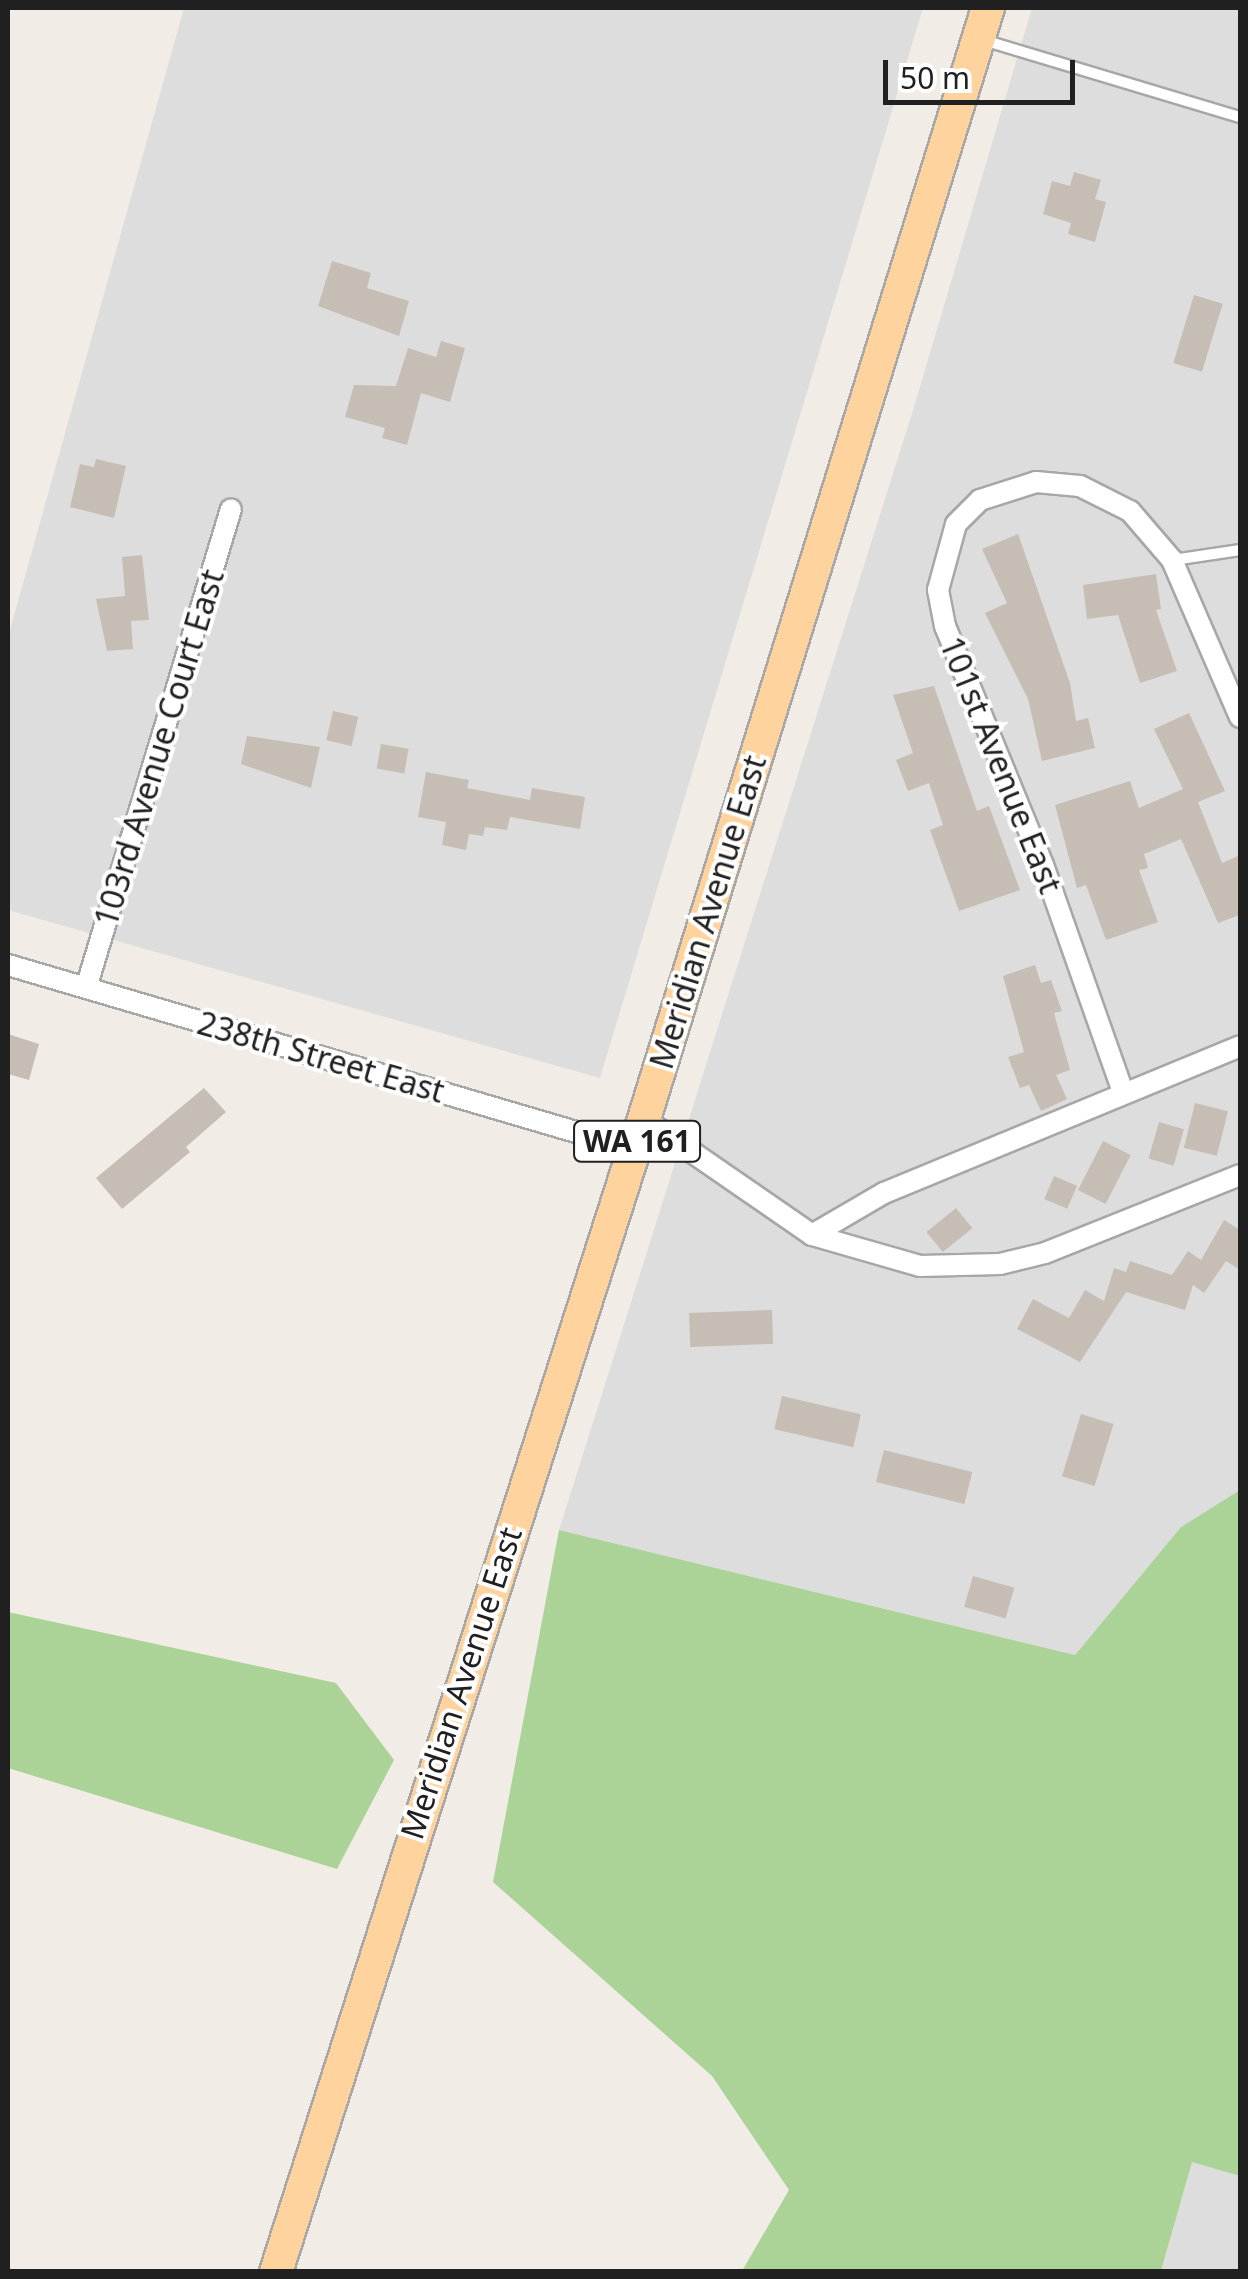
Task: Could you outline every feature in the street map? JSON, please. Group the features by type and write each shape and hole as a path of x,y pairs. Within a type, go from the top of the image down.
{"main road":[{"name":"Meridian Avenue East","path":"276,2272 639,1134 988,8"}],"street":[{"name":"101st Avenue East","path":"1123,1092 1043,865 945,626 938,590 943,558 967,510 997,491 1036,482 1080,486 1106,496 1130,512 1172,560"},
{"name":"103rd Avenue Court East","path":"86,988 231,508"},
{"path":"1172,560 1240,717"},
{"name":"238th Street East","path":"8,964 639,1134 812,1234 914,1265 1000,1264 1044,1253 1240,1175"},
{"path":"812,1234 884,1193 1240,1046"}],"lane":[{"path":"978,39 1240,117"},
{"path":"1172,560 1240,550"}],"shaded area":[{"path":"184,8 923,8 600,1078 8,910 8,637"},
{"path":"1032,8 1240,8 1240,1490 1181,1527 1075,1655 559,1530 914,407"},
{"path":"1192,2161 1240,2176 1240,2271 1161,2272"}],"green space":[{"path":"1240,1490 1240,2176 1192,2162 1161,2271 742,2271 789,2190 712,2076 493,1882 559,1530 1075,1655 1181,1527"},
{"path":"8,1612 336,1683 394,1760 337,1869 8,1768"}],"building":[{"path":"1074,172 1101,180 1095,199 1106,202 1095,242 1068,234 1071,223 1043,214 1052,181 1070,186"},
{"path":"332,261 371,273 367,288 409,301 399,336 318,306"},
{"path":"1194,295 1223,304 1202,372 1173,363"},
{"path":"441,341 465,348 450,402 421,393 407,445 382,438 385,428 345,417 354,385 396,386 408,348 436,357"},
{"path":"96,459 126,466 114,518 70,507 80,464 94,467"},
{"path":"1018,534 1070,683 1076,721 1088,718 1095,748 1042,761 1028,699 985,613 1007,603 982,549"},
{"path":"142,555 149,620 131,621 133,649 107,651 96,599 125,596 122,557"},
{"path":"1156,574 1161,609 1156,610 1177,671 1140,683 1118,615 1087,619 1083,585"},
{"path":"934,686 977,811 989,806 1020,890 959,911 930,830 943,825 929,783 908,791 896,760 913,753 893,695"},
{"path":"333,711 358,717 352,746 326,740"},
{"path":"1189,713 1225,791 1198,802 1222,863 1240,855 1240,915 1218,923 1181,839 1144,854 1148,868 1139,870 1158,922 1106,940 1086,885 1077,888 1055,805 1130,781 1139,808 1183,789 1154,729"},
{"path":"247,736 320,747 311,788 241,764"},
{"path":"381,744 409,749 404,773 377,769"},
{"path":"426,772 469,780 467,788 530,800 532,788 585,797 580,829 510,817 507,830 485,827 483,836 469,834 466,850 442,845 446,822 418,817"},
{"path":"1035,965 1041,983 1051,980 1062,1011 1054,1013 1070,1070 1056,1075 1067,1099 1041,1111 1029,1085 1020,1088 1008,1057 1024,1052 1003,976"},
{"path":"8,1034 39,1044 29,1080 8,1074"},
{"path":"204,1088 226,1112 186,1147 190,1152 122,1209 96,1178"},
{"path":"1195,1103 1228,1111 1217,1156 1184,1148"},
{"path":"1159,1122 1184,1129 1174,1166 1149,1159"},
{"path":"1103,1141 1131,1155 1106,1204 1078,1190"},
{"path":"1054,1176 1077,1186 1067,1209 1044,1199"},
{"path":"956,1208 972,1228 943,1252 926,1232"},
{"path":"1224,1220 1240,1230 1240,1270 1226,1261 1204,1293 1193,1285 1185,1310 1126,1292 1080,1362 1017,1329 1033,1299 1069,1318 1085,1290 1104,1301 1114,1268 1126,1272 1130,1261 1172,1275 1188,1251 1201,1260"},
{"path":"772,1310 773,1344 690,1347 689,1313"},
{"path":"782,1396 861,1414 853,1447 774,1429"},
{"path":"1081,1414 1114,1424 1095,1486 1062,1476"},
{"path":"884,1450 972,1472 964,1504 876,1482"},
{"path":"973,1576 1014,1588 1006,1619 964,1607"}]}
